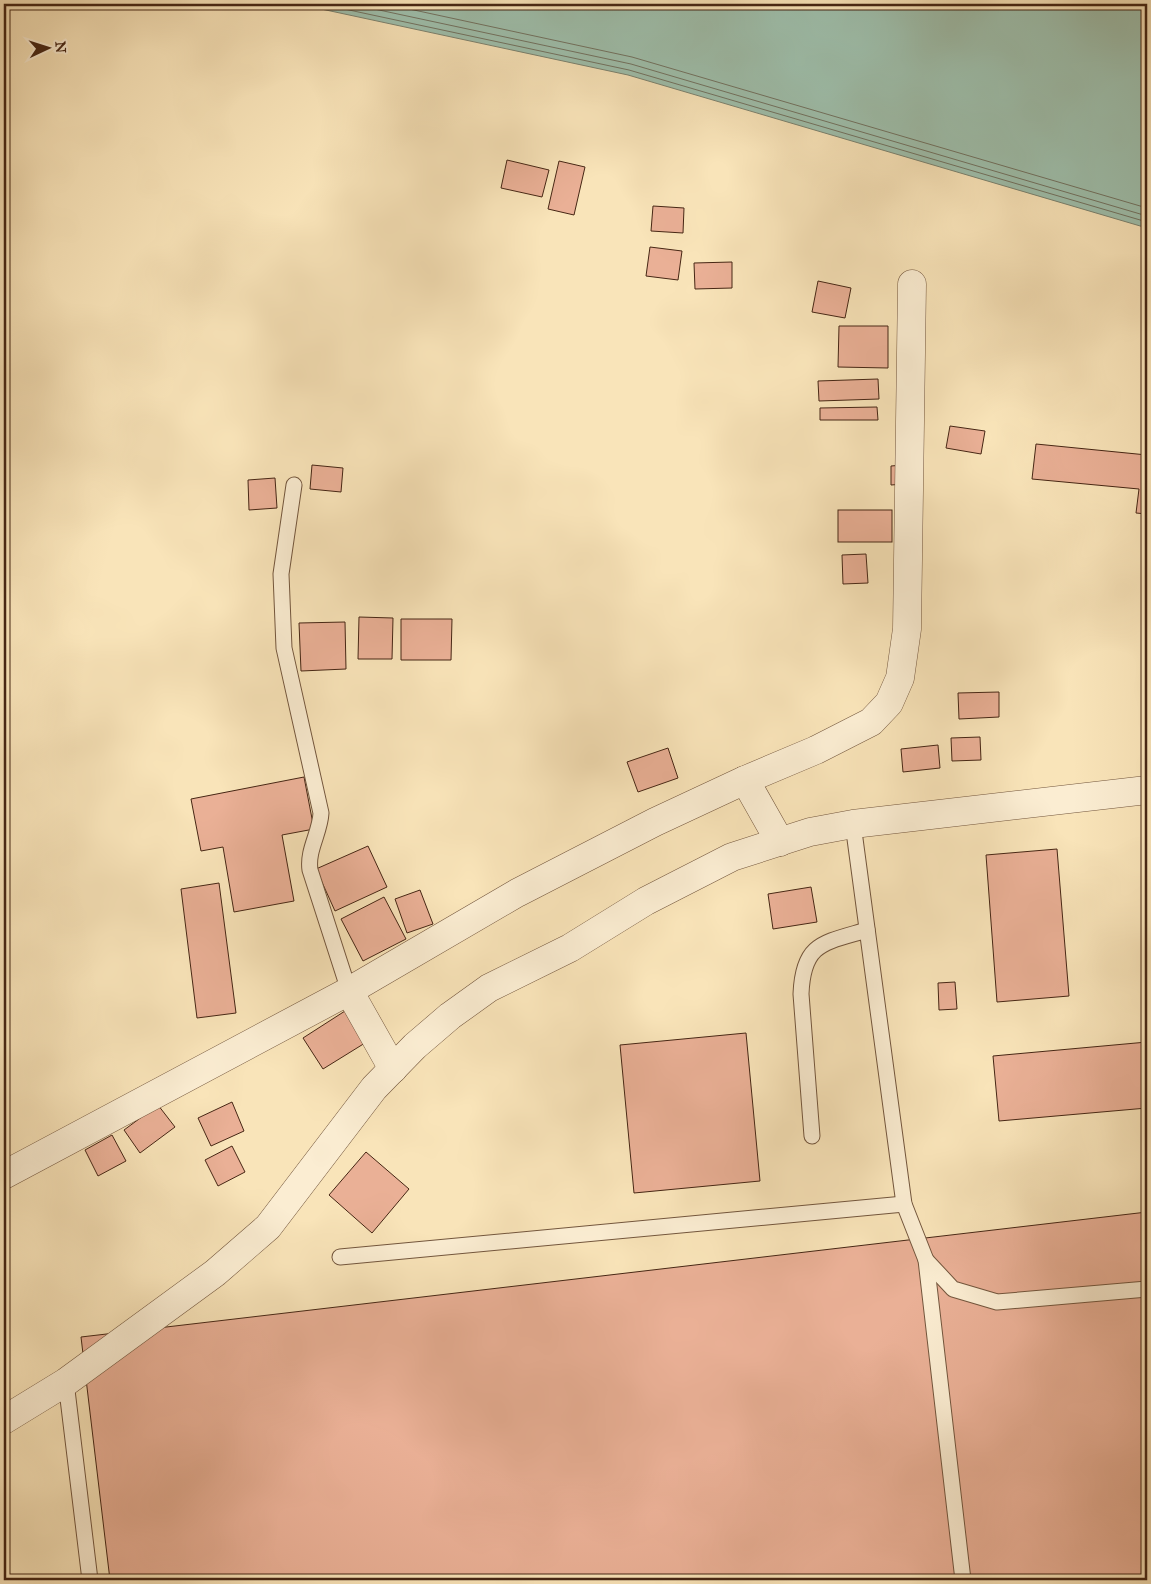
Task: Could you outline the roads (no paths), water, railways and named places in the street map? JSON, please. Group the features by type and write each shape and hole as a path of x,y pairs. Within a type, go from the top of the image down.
{"street":[{"path":"4,1175 67,1139 348,991 517,893 654,822 816,750 871,722 889,703 900,678 907,629 912,284"},
{"path":"745,780 780,842"},
{"path":"4,1420 66,1382 215,1273 268,1227 374,1088 450,1016 489,988 570,948 646,901 732,856 810,832 853,824 1147,790"},
{"path":"348,991 393,1069"}],"lane":[{"path":"294,485 281,574 284,648 321,813 308,860 348,991"},
{"path":"853,824 904,1204 926,1260 963,1580"},
{"path":"812,1136 800,994 802,975 809,955 820,946 867,930"},
{"path":"340,1257 904,1204"},
{"path":"926,1260 953,1289 997,1302 1147,1289"},
{"path":"66,1382 90,1580"}],"water":[{"path":"298,4 1147,4 1147,228 628,75"}]}
